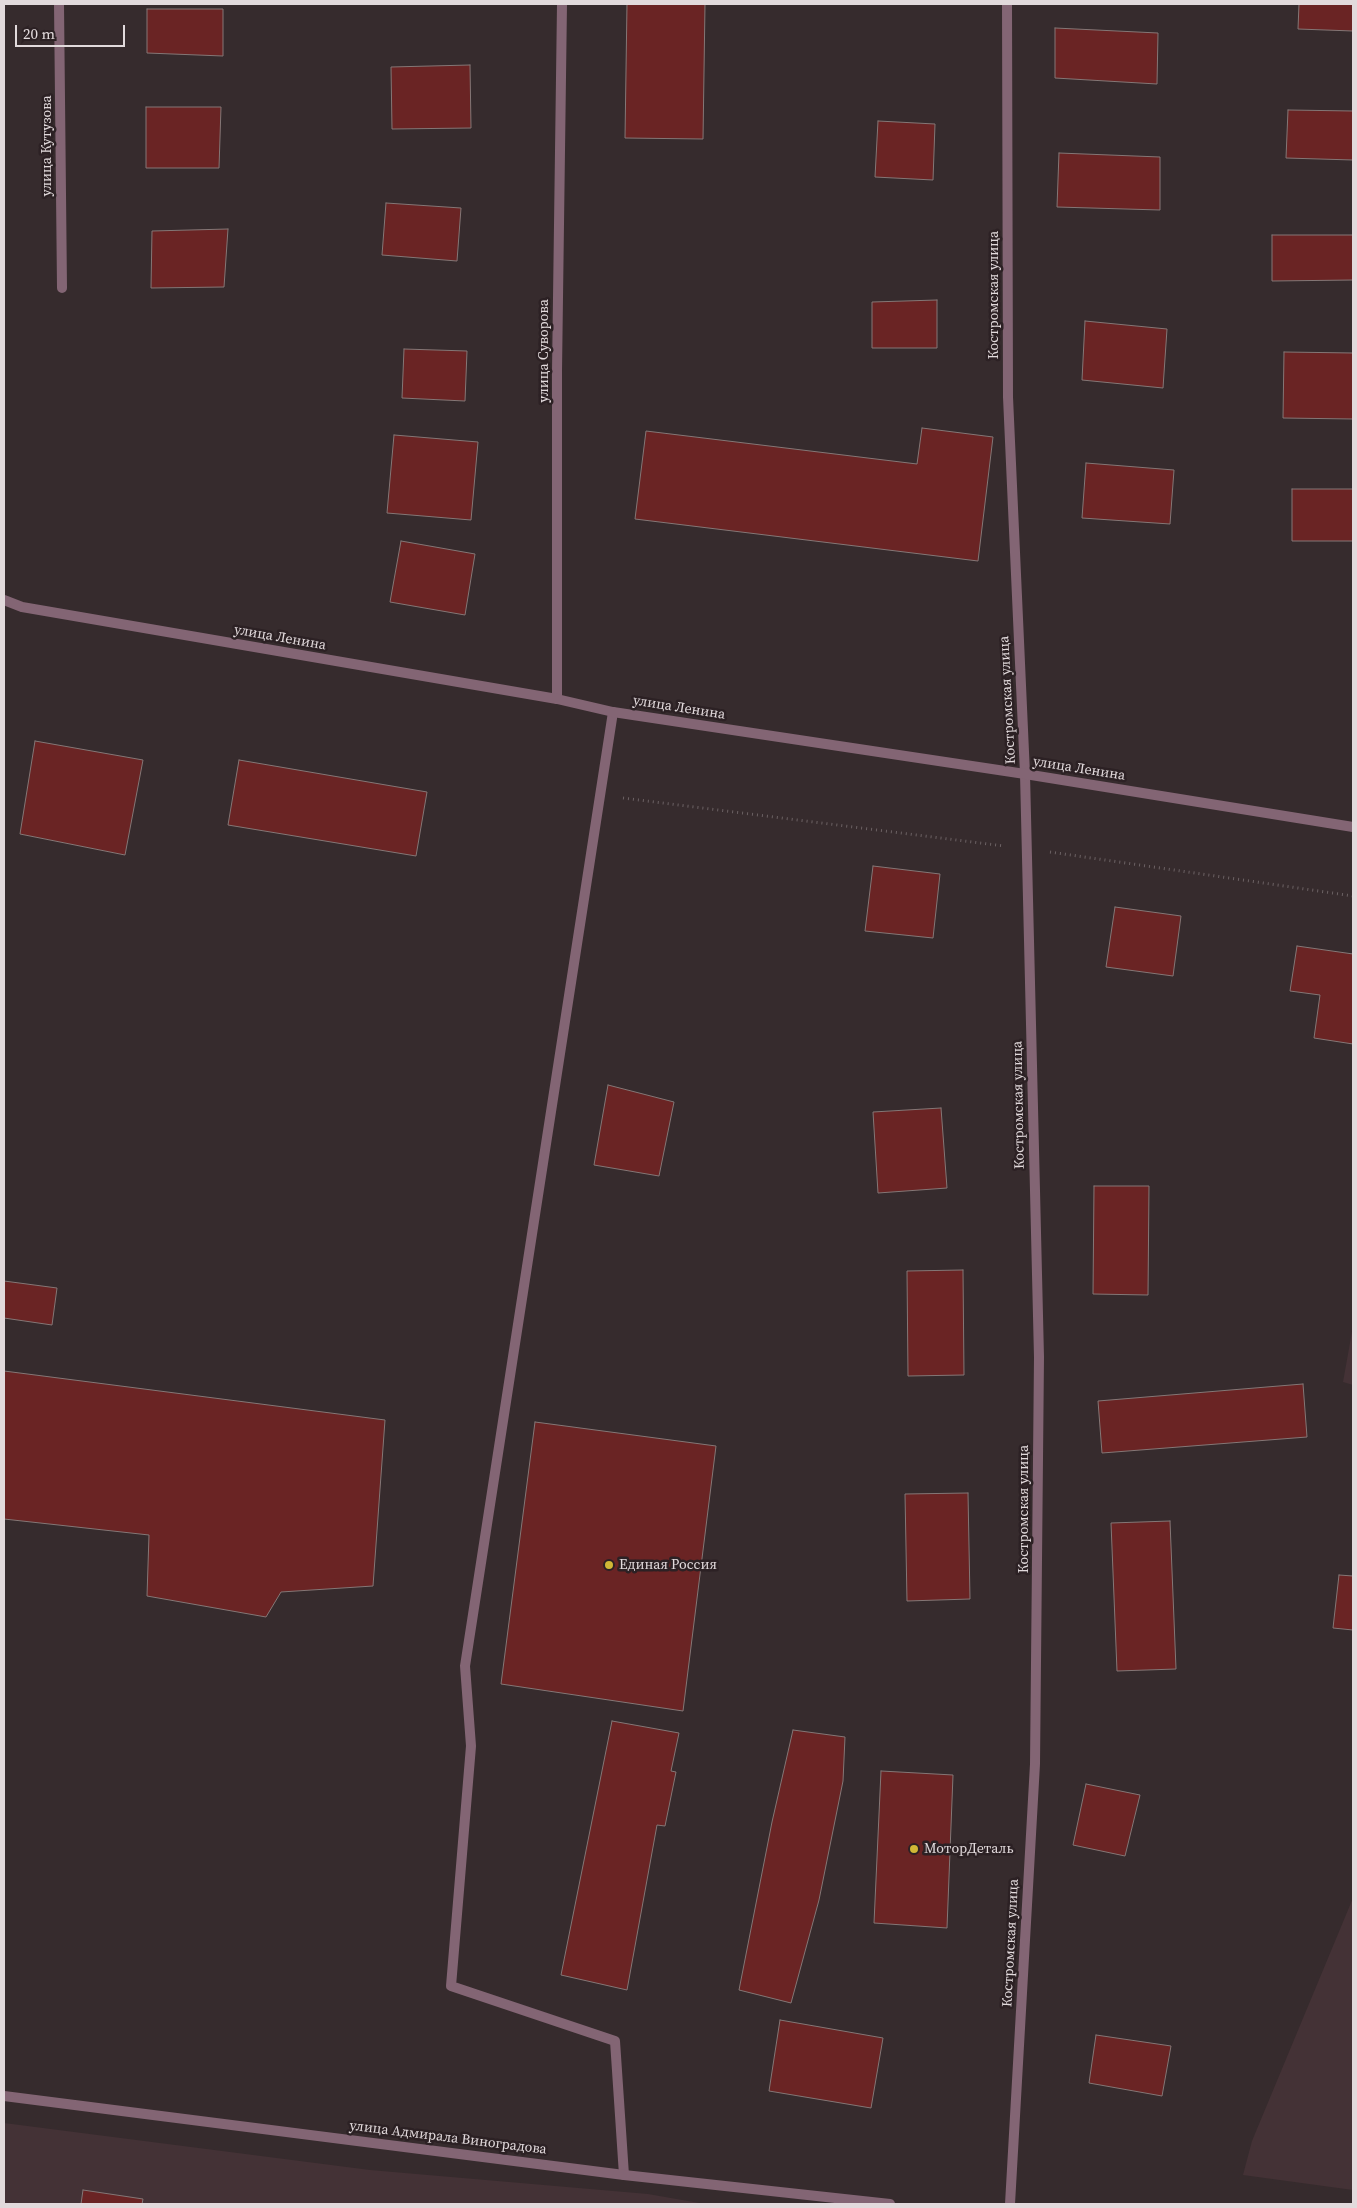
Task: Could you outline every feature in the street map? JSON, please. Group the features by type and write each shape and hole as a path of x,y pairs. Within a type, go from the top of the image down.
{"street":[{"name":"улица Кутузова","path":"59,4 62,288"},
{"name":"улица Суворова","path":"557,699 557,371 562,4"},
{"name":"Костромская улица","path":"1007,4 1008,397 1025,774 1039,1357 1036,1754 1010,2204"},
{"name":"улица Ленина","path":"4,600 22,607 557,699 613,712 1025,774 1353,827"},
{"path":"613,712 465,1666 471,1746 451,1986 615,2041 624,2174"},
{"name":"улица Адмирала Виноградова","path":"4,2096 624,2174 890,2204"}],"path":[{"path":"600,795 1026,849 1353,896"}],"shaded area":[{"path":"1353,1326 1353,1385 1343,1382"},
{"path":"1353,1898 1353,2190 1243,2175 1252,2141"},
{"path":"4,2123 370,2170 648,2194 705,2204 4,2204"}],"building":[{"path":"627,4 705,4 703,139 625,138"},
{"path":"1299,4 1353,4 1353,31 1298,29"},
{"path":"147,9 223,9 223,56 147,53"},
{"path":"1055,28 1158,33 1157,84 1055,78"},
{"path":"470,65 471,128 392,129 391,67"},
{"path":"146,107 221,107 219,168 146,168"},
{"path":"1288,110 1353,111 1353,160 1286,158"},
{"path":"878,121 935,124 933,180 875,177"},
{"path":"1059,153 1160,157 1160,210 1057,207"},
{"path":"386,203 461,208 457,261 382,255"},
{"path":"228,229 224,287 151,288 152,231"},
{"path":"1272,235 1353,235 1353,280 1272,281"},
{"path":"937,300 937,348 872,348 872,302"},
{"path":"1085,321 1167,329 1163,388 1082,380"},
{"path":"404,349 467,351 465,401 402,398"},
{"path":"1284,352 1353,353 1353,419 1283,418"},
{"path":"922,428 993,437 978,561 635,519 646,431 917,464"},
{"path":"394,435 478,442 471,520 387,513"},
{"path":"1086,463 1174,470 1170,524 1082,518"},
{"path":"1292,489 1353,489 1353,541 1292,541"},
{"path":"401,541 475,554 465,615 390,602"},
{"path":"35,741 143,760 125,855 20,834"},
{"path":"239,760 427,792 416,856 228,825"},
{"path":"873,866 940,874 933,938 865,931"},
{"path":"1115,907 1181,916 1173,976 1106,967"},
{"path":"1297,946 1353,954 1353,1044 1314,1038 1320,995 1290,991"},
{"path":"608,1085 674,1102 659,1176 594,1165"},
{"path":"941,1108 947,1188 878,1193 873,1112"},
{"path":"1094,1186 1149,1186 1148,1295 1093,1294"},
{"path":"963,1270 964,1375 908,1376 907,1271"},
{"path":"4,1281 57,1288 52,1325 4,1318"},
{"path":"4,1371 385,1420 373,1586 281,1592 266,1617 147,1596 149,1535 4,1519"},
{"path":"1303,1384 1307,1437 1102,1453 1098,1401"},
{"name":"Единая Россия","path":"535,1422 716,1446 683,1711 501,1684"},
{"path":"968,1493 970,1599 907,1601 905,1494"},
{"path":"1170,1521 1176,1669 1117,1671 1111,1523"},
{"path":"1339,1575 1353,1576 1353,1630 1333,1628"},
{"path":"612,1721 679,1733 671,1771 676,1772 665,1826 657,1825 627,1990 561,1975"},
{"path":"793,1730 845,1737 843,1781 819,1900 791,2003 739,1990 772,1822"},
{"name":"МоторДеталь","path":"881,1771 953,1775 947,1928 874,1923"},
{"path":"1086,1784 1140,1795 1125,1856 1073,1845"},
{"path":"780,2020 883,2038 871,2108 769,2091"},
{"path":"1096,2035 1171,2046 1162,2096 1089,2083"},
{"path":"83,2190 143,2199 142,2204 81,2204"}],"place":[{"name":"Единая Россия","path":"609,1565"},
{"name":"МоторДеталь","path":"914,1849"}]}
